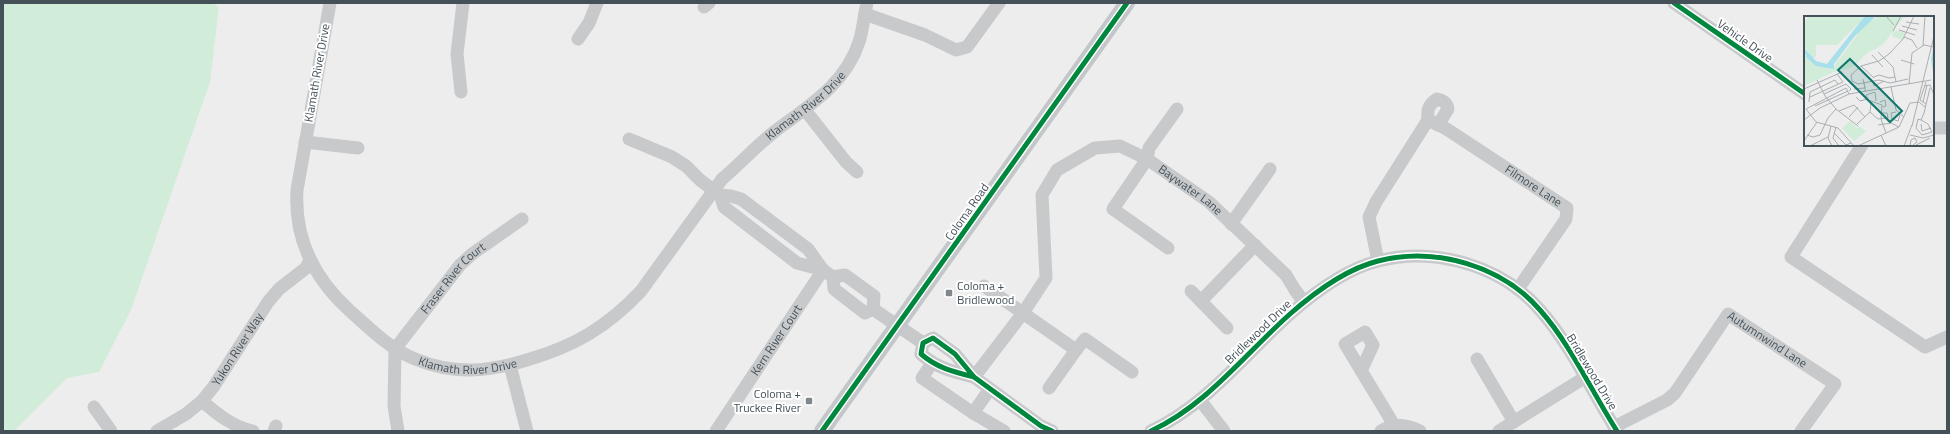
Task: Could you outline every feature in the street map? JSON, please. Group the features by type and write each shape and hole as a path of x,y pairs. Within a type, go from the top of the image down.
{"main road":[{"name":"Coloma Road","path":"822,431 1128,3"}],"street":[{"name":"Klamath River Drive","path":"330,3 297,190 297,225 310,260 328,289 340,302 380,338 395,349 431,365 455,370 473,371 492,370 552,353 573,344 604,325 626,307 641,291 717,192 722,179 740,165 756,147 774,132 825,94 848,66 860,41 866,8"},
{"path":"461,92 457,54 463,3"},
{"path":"578,39 589,22 597,3"},
{"path":"866,8 956,50 967,47 999,3"},
{"name":"Vehicle Drive","path":"1674,3 1804,93"},
{"name":"Baywater Lane","path":"1168,248 1113,209 1147,159 1149,148 1177,109"},
{"path":"805,110 846,162 857,172"},
{"name":"Filmore Lane","path":"1378,260 1369,217 1376,202 1433,123 1567,208 1566,219 1518,290"},
{"path":"1934,128 1947,128"},
{"path":"629,139 672,157 686,166 700,180 717,192 741,199 808,249 828,274 834,289 865,313 873,309"},
{"path":"305,142 358,148"},
{"name":"Baywater Lane","path":"974,377 1023,313 1046,278 1042,195 1057,170 1094,148 1120,146 1147,159 1209,202 1286,275 1294,290 1304,302"},
{"path":"1861,146 1791,257 1925,347 1947,337"},
{"name":"Baywater Lane","path":"1231,224 1270,169"},
{"path":"717,192 724,207 797,264 828,274 845,275 874,296 873,309"},
{"name":"Fraser River Court","path":"395,349 460,265 472,254 522,219"},
{"path":"1201,301 1255,245"},
{"name":"Bridlewood Drive","path":"1151,431 1176,418 1200,400 1304,302 1334,281 1354,270 1378,260 1406,257 1452,260 1493,274 1518,290 1541,310 1615,429"},
{"name":"Yukon River Way","path":"157,431 186,414 202,401 214,386 268,302 279,288 306,268 310,260"},
{"name":"Kern River Court","path":"716,431 828,274"},
{"path":"984,286 1076,350"},
{"path":"1191,291 1227,328"},
{"path":"873,309 897,327 923,343"},
{"name":"Autumnwind Lane","path":"1615,429 1667,400 1675,393 1728,314 1835,384 1801,431"},
{"path":"923,343 933,338 954,354 974,377 1044,429"},
{"path":"1049,388 1085,339 1132,372"},
{"path":"923,343 922,354 932,364 951,372 974,377"},
{"path":"395,349 394,406 398,431"},
{"path":"1477,359 1514,422"},
{"path":"932,364 922,378 973,413 1004,431"},
{"path":"510,365 527,431"},
{"path":"1361,371 1394,425"},
{"path":"1499,431 1584,378"},
{"path":"973,413 990,389"},
{"path":"1200,400 1224,431"},
{"path":"202,401 224,419 240,428 253,431"},
{"path":"94,407 112,431"},
{"path":"1381,431 1394,425 1410,426 1420,431"}],"green space":[{"path":"3,3 212,3 219,7 210,82 131,310 99,372 67,378 14,431 3,431"}],"cycle path":[{"path":"822,431 1127,3"},
{"path":"1674,3 1804,93"},
{"path":"1151,431 1171,420 1208,393 1225,378 1273,329 1331,282 1354,270 1378,261 1400,257 1422,256 1444,258 1466,263 1487,271 1507,282 1524,295 1540,310 1562,338 1617,431"},
{"path":"933,338 955,354 974,377 933,363 921,354 923,343 933,338"},
{"path":"974,377 1041,426 1052,431"}],"place":[{"name":"Coloma + Bridlewood","path":"949,293"},
{"name":"Coloma + Truckee River","path":"809,401"}]}
